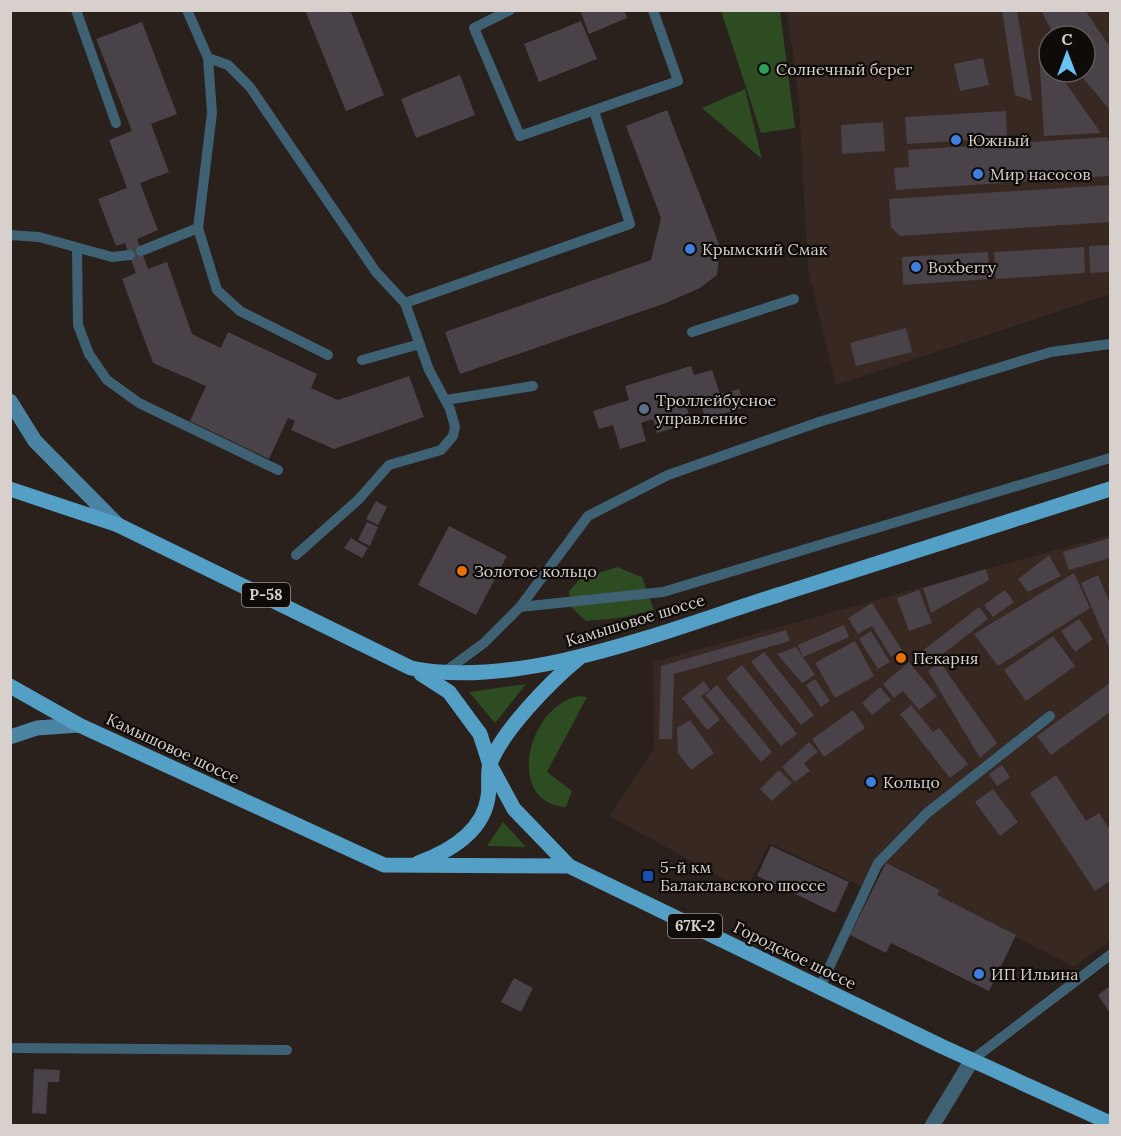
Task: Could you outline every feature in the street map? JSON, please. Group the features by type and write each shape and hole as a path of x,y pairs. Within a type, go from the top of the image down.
{"main road":[{"path":"10,401 35,441 118,525"},
{"name":"Камышовое шоссе","path":"10,489 118,525 411,668 441,674 486,673 581,657 1110,489"},
{"path":"406,867 435,857 458,844 477,825 488,799 490,765 506,736 554,678 581,657"},
{"name":"Городское шоссе","path":"411,668 449,692 480,734 490,765 514,810 569,866 972,1060 1110,1123"},
{"name":"Камышовое шоссе","path":"10,686 79,725 384,865 406,867 569,866"},
{"path":"10,737 37,728 79,725"}],"street":[{"path":"932,1125 972,1060"}],"lane":[{"path":"76,10 116,123"},
{"path":"187,10 208,58 212,113 198,228 217,290 240,311 328,355"},
{"path":"510,10 474,28 520,136 678,81 653,10"},
{"path":"208,58 228,65 250,87 376,272 405,303 429,370 454,418 455,427 448,444 433,453 389,465 358,500 296,555"},
{"path":"405,303 630,224 594,111"},
{"path":"141,251 198,228"},
{"path":"10,235 39,237 111,257 130,255"},
{"path":"77,248 78,325 89,354 107,380 139,403 278,470"},
{"path":"692,332 794,299"},
{"path":"362,360 420,344"},
{"path":"441,674 484,643 520,607 588,516 668,476 819,422 1051,352 1110,344"},
{"path":"446,400 533,386"},
{"path":"520,607 663,592 1110,458"},
{"path":"820,987 878,863 927,813 1050,716"},
{"path":"972,1060 1110,955"},
{"path":"10,1048 287,1050"}],"shaded area":[{"name":"Южный","path":"787,11 1110,11 1110,294 836,385 808,269 799,101"},
{"name":"Кольцо","path":"1110,535 1110,941 1074,967 881,868 867,889 769,843 746,891 609,816 654,749 653,662"}],"green space":[{"name":"Солнечный берег","path":"721,11 780,11 795,128 761,133"},
{"path":"745,89 762,159 702,108"},
{"path":"617,567 642,577 654,610 620,618 586,621 571,607 569,591 580,579"},
{"path":"526,684 495,723 469,692"},
{"path":"579,696 587,697 547,772 572,791 566,807 547,802 535,790 529,773 530,754 536,735 546,717 561,704"},
{"path":"503,822 526,847 487,846"}],"building":[{"path":"305,10 350,10 384,95 346,111"},
{"path":"580,10 624,10 627,18 589,34"},
{"path":"1002,10 1017,10 1032,101 1015,95"},
{"path":"1041,10 1085,10 1094,24 1048,24"},
{"path":"581,21 597,59 539,82 524,44"},
{"path":"142,22 177,114 151,124 169,172 140,183 158,230 137,239 148,269 167,262 192,334 221,348 228,332 317,374 311,388 338,400 409,376 424,417 334,449 291,430 295,421 288,418 269,459 190,421 206,386 153,363 122,279 136,273 125,243 116,246 98,199 127,188 109,140 132,131 96,39"},
{"path":"1097,28 1110,47 1110,110 1088,84 1097,84"},
{"path":"983,58 989,85 960,91 954,64"},
{"path":"460,75 475,115 416,138 401,99"},
{"path":"1041,84 1066,84 1101,133 1044,136"},
{"path":"667,110 720,247 717,275 700,288 666,303 460,374 445,332 651,260 661,218 626,126"},
{"path":"1006,111 1007,138 907,144 905,117"},
{"path":"883,122 885,151 842,154 841,125"},
{"path":"1107,137 1110,143 1110,176 896,190 894,168 909,167 908,150"},
{"path":"1110,185 1110,222 900,236 891,227 889,199"},
{"path":"1110,245 1110,272 1090,273 1089,246"},
{"path":"1084,247 1085,273 996,279 994,252"},
{"path":"988,252 990,279 903,285 902,257"},
{"path":"906,328 912,352 856,366 850,343"},
{"name":"Троллейбусное управление","path":"691,366 694,375 712,370 720,394 739,389 745,407 705,419 700,400 686,404 691,423 657,433 653,419 641,423 646,441 620,449 613,425 599,429 593,411 629,400 625,386"},
{"path":"376,501 387,507 378,525 366,519"},
{"path":"367,522 378,527 370,546 358,540"},
{"name":"Золотое кольцо","path":"449,526 507,556 476,615 418,585"},
{"path":"351,538 368,548 362,558 344,548"},
{"path":"1110,538 1110,558 1069,570 1063,552"},
{"path":"1049,555 1061,576 1028,592 1018,579"},
{"path":"986,569 989,580 931,613 923,588"},
{"path":"1074,573 1090,608 998,666 974,634"},
{"path":"1098,575 1110,603 1110,650 1081,583"},
{"path":"919,590 932,623 909,631 897,598"},
{"path":"1005,590 1014,602 993,617 984,605"},
{"path":"872,603 902,650 891,657 872,626 858,634 848,618"},
{"path":"979,607 988,619 926,667 917,655"},
{"path":"1079,619 1093,639 1075,652 1061,631"},
{"path":"844,625 849,637 803,657 798,645"},
{"path":"786,630 790,641 674,674 672,739 659,739 661,666"},
{"path":"871,631 890,662 878,669 859,639"},
{"path":"1053,636 1075,666 1026,701 1004,670"},
{"path":"855,641 874,676 835,698 815,663"},
{"path":"796,647 815,675 802,683 777,654"},
{"path":"764,652 814,715 801,725 751,662"},
{"path":"909,662 937,696 919,710 903,691 894,698 883,684"},
{"path":"940,662 997,743 980,758 928,671"},
{"path":"742,665 797,734 781,746 726,678"},
{"path":"815,679 830,701 821,707 806,685"},
{"path":"704,681 710,690 701,696 720,720 707,730 682,698"},
{"path":"1110,683 1110,712 1051,755 1037,736"},
{"path":"717,685 772,752 761,762 705,695"},
{"path":"880,687 891,700 872,715 862,703"},
{"path":"911,705 933,732 939,728 968,764 950,778 900,714"},
{"path":"853,710 865,728 824,757 812,739"},
{"path":"690,720 714,753 691,770 678,753 677,728"},
{"path":"809,742 818,752 804,763 810,771 795,782 782,767"},
{"path":"1002,765 1010,777 997,786 989,774"},
{"path":"779,770 792,783 772,801 760,789"},
{"path":"1056,775 1086,821 1099,813 1110,830 1110,881 1095,891 1030,793"},
{"path":"993,789 1018,822 1000,836 975,802"},
{"path":"771,846 849,882 835,913 757,876"},
{"path":"886,863 940,890 937,895 1016,935 989,991 891,943 886,953 850,935"},
{"path":"514,978 533,988 521,1012 501,1002"},
{"path":"1110,986 1110,1013 1098,995"},
{"path":"34,1069 60,1070 59,1082 48,1082 46,1114 32,1113"}],"place":[{"name":"Солнечный берег","path":"764,69"},
{"name":"Южный","path":"956,140"},
{"name":"Мир насосов","path":"978,174"},
{"name":"Крымский Смак","path":"690,249"},
{"name":"Boxberry","path":"916,267"},
{"name":"Троллейбусное управление","path":"644,409"},
{"name":"Золотое кольцо","path":"462,571"},
{"name":"Пекарня","path":"901,658"},
{"name":"Кольцо","path":"871,782"},
{"name":"5-й км Балаклавского шоссе","path":"648,876"},
{"name":"ИП Ильина","path":"979,974"}]}
